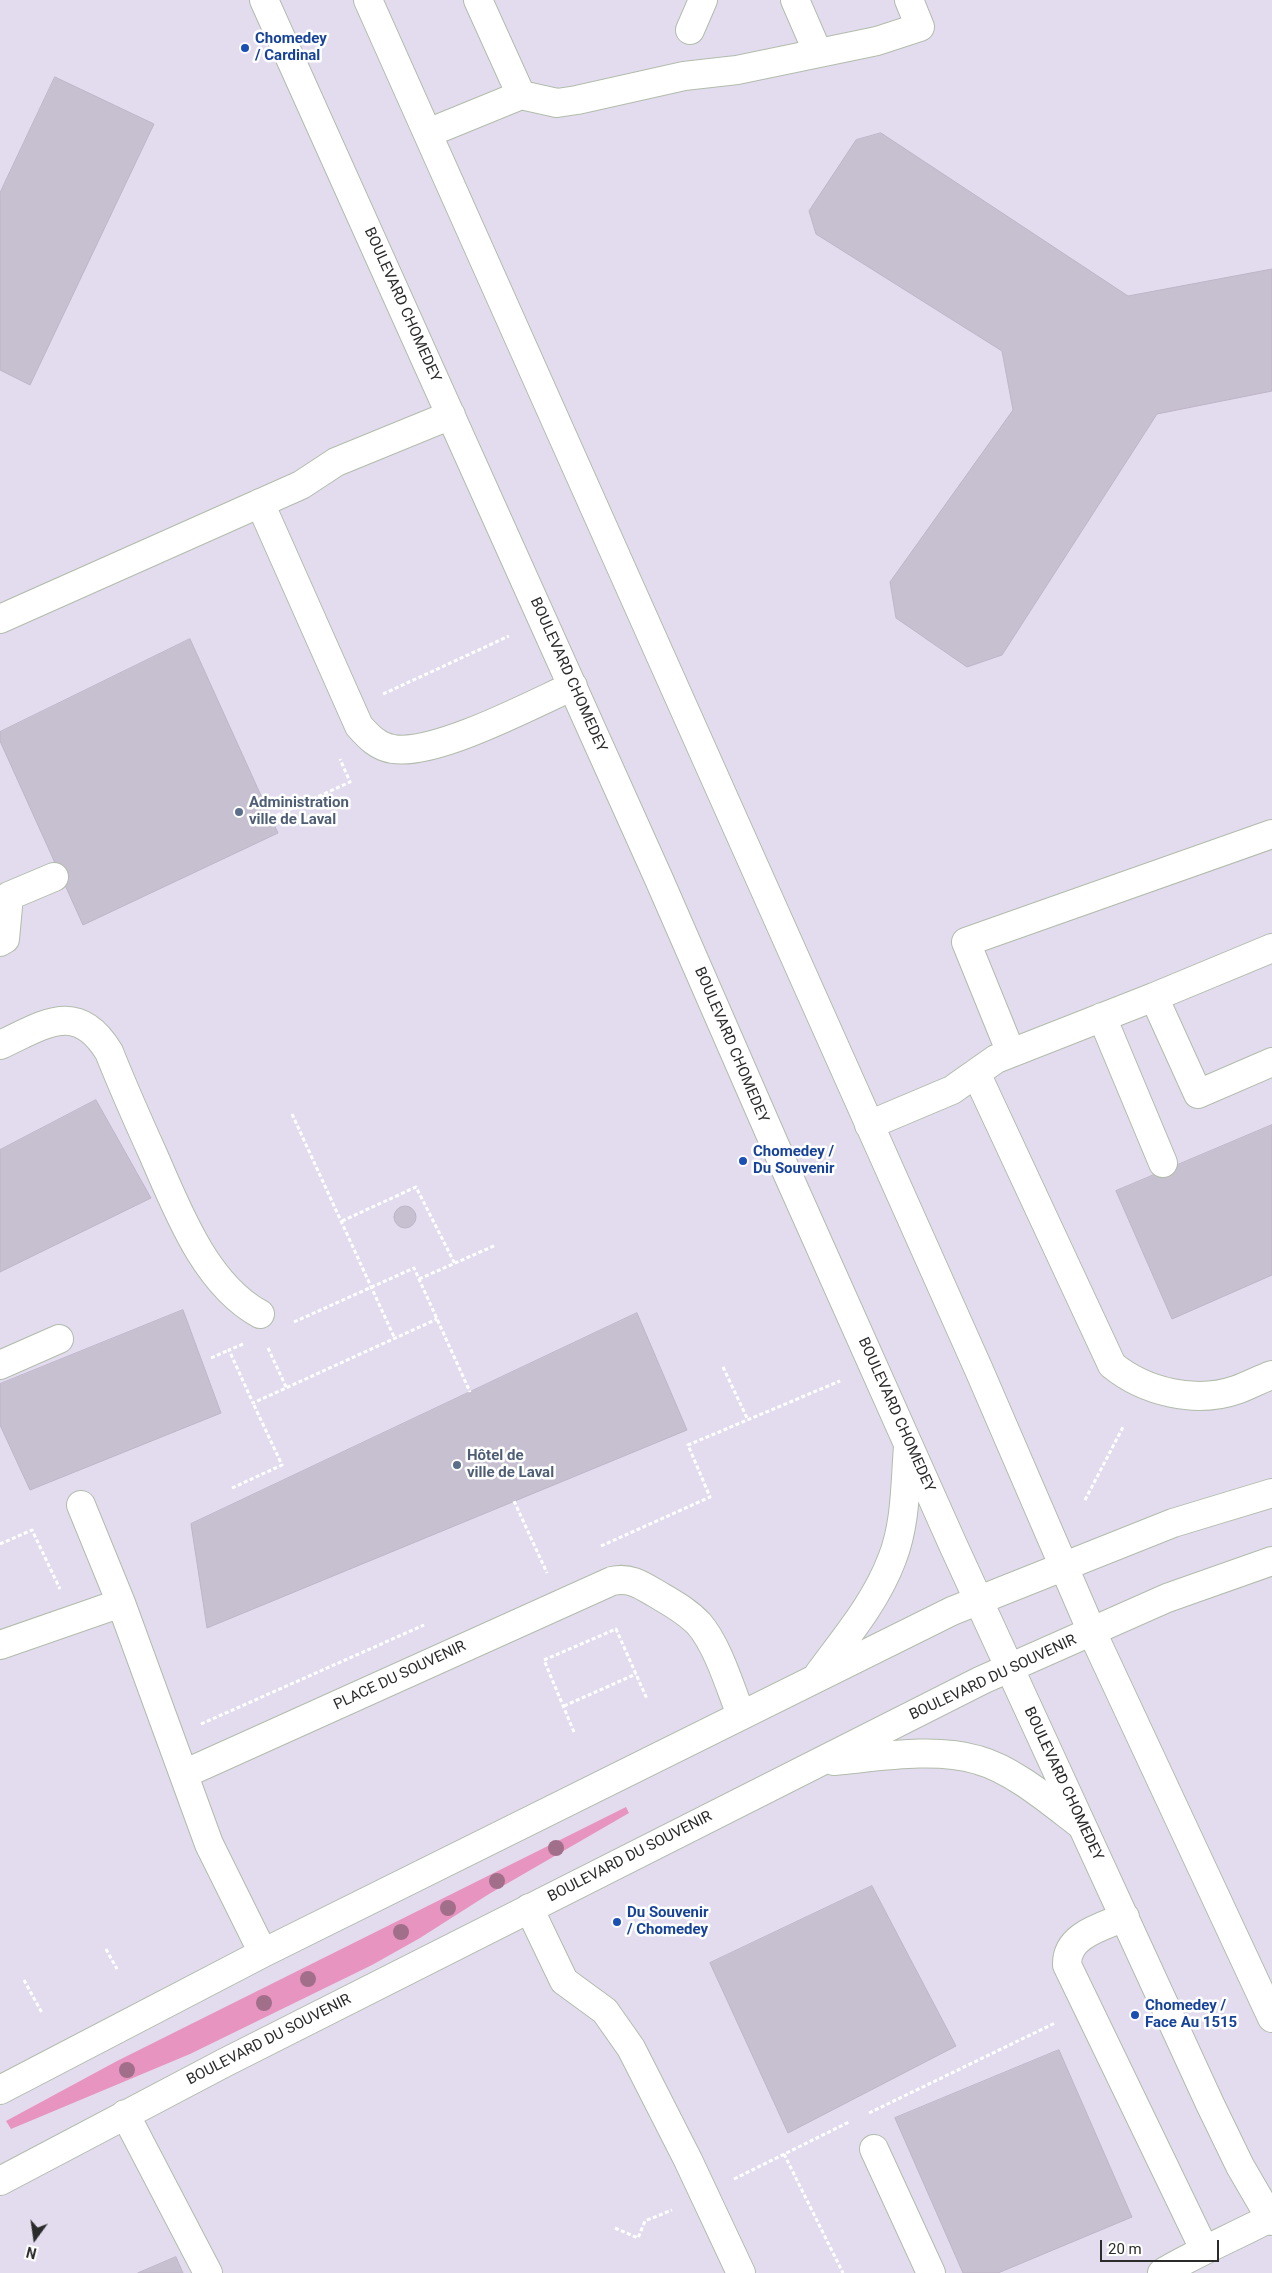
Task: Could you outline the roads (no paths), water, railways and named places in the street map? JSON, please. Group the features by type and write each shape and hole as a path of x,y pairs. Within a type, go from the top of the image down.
{"street":[{"name":"BOULEVARD CHOMEDEY","path":"264,0 451,414 979,1600 1222,2130 1271,2220"},
{"path":"368,0 869,1125 1092,1632 1266,1991 1272,2018"},
{"path":"478,0 521,95"},
{"path":"690,30 703,0"},
{"path":"795,0 818,53"},
{"path":"428,134 521,95 557,103 684,76 737,70 876,41 920,27 909,0"},
{"path":"0,619 301,485 336,462 451,414"},
{"path":"260,503 359,726 370,739 384,747 407,750 441,744 572,686"},
{"path":"1011,1053 966,942 1272,834"},
{"path":"0,942 5,939 4,893 54,877"},
{"path":"869,1125 952,1090 996,1059 1272,948"},
{"path":"1154,997 1198,1094 1272,1062"},
{"path":"1102,1017 1163,1164"},
{"path":"0,1045 59,1021 73,1020 87,1025 99,1036 108,1052 182,1221 228,1289 244,1305 260,1314"},
{"path":"976,1073 1112,1365 1124,1375 1148,1386 1190,1395 1211,1396 1236,1390 1272,1375"},
{"path":"0,1365 59,1339"},
{"path":"816,1678 878,1589 892,1559 904,1510 908,1443"},
{"path":"0,2090 263,1953 952,1611 1173,1523 1272,1493"},
{"path":"80,1505 121,1603 209,1844 263,1953"},
{"name":"BOULEVARD DU SOUVENIR","path":"0,2180 125,2114 529,1908 967,1687 1174,1595 1272,1561"},
{"name":"PLACE DU SOUVENIR","path":"184,1774 518,1622 623,1578 635,1581 682,1609 698,1624 708,1636 741,1715"},
{"path":"0,1645 121,1603"},
{"path":"820,1762 904,1755 945,1755 979,1760 1033,1789 1082,1825"},
{"path":"529,1908 564,1982 605,2011 631,2048 688,2160 741,2273"},
{"path":"1124,1917 1077,1939 1068,1950 1066,1965 1204,2249"},
{"path":"125,2114 208,2273"},
{"path":"874,2149 931,2273"},
{"path":"1162,2273 1204,2249 1271,2220"}],"place":[{"name":"Chomedey / Cardinal","path":"245,48"},
{"name":"Administration ville de Laval","path":"239,812"},
{"name":"Chomedey / Du Souvenir","path":"743,1161"},
{"name":"Hôtel de ville de Laval","path":"457,1465"},
{"name":"Du Souvenir / Chomedey","path":"617,1922"},
{"name":"Chomedey / Face Au 1515","path":"1135,2015"}]}
